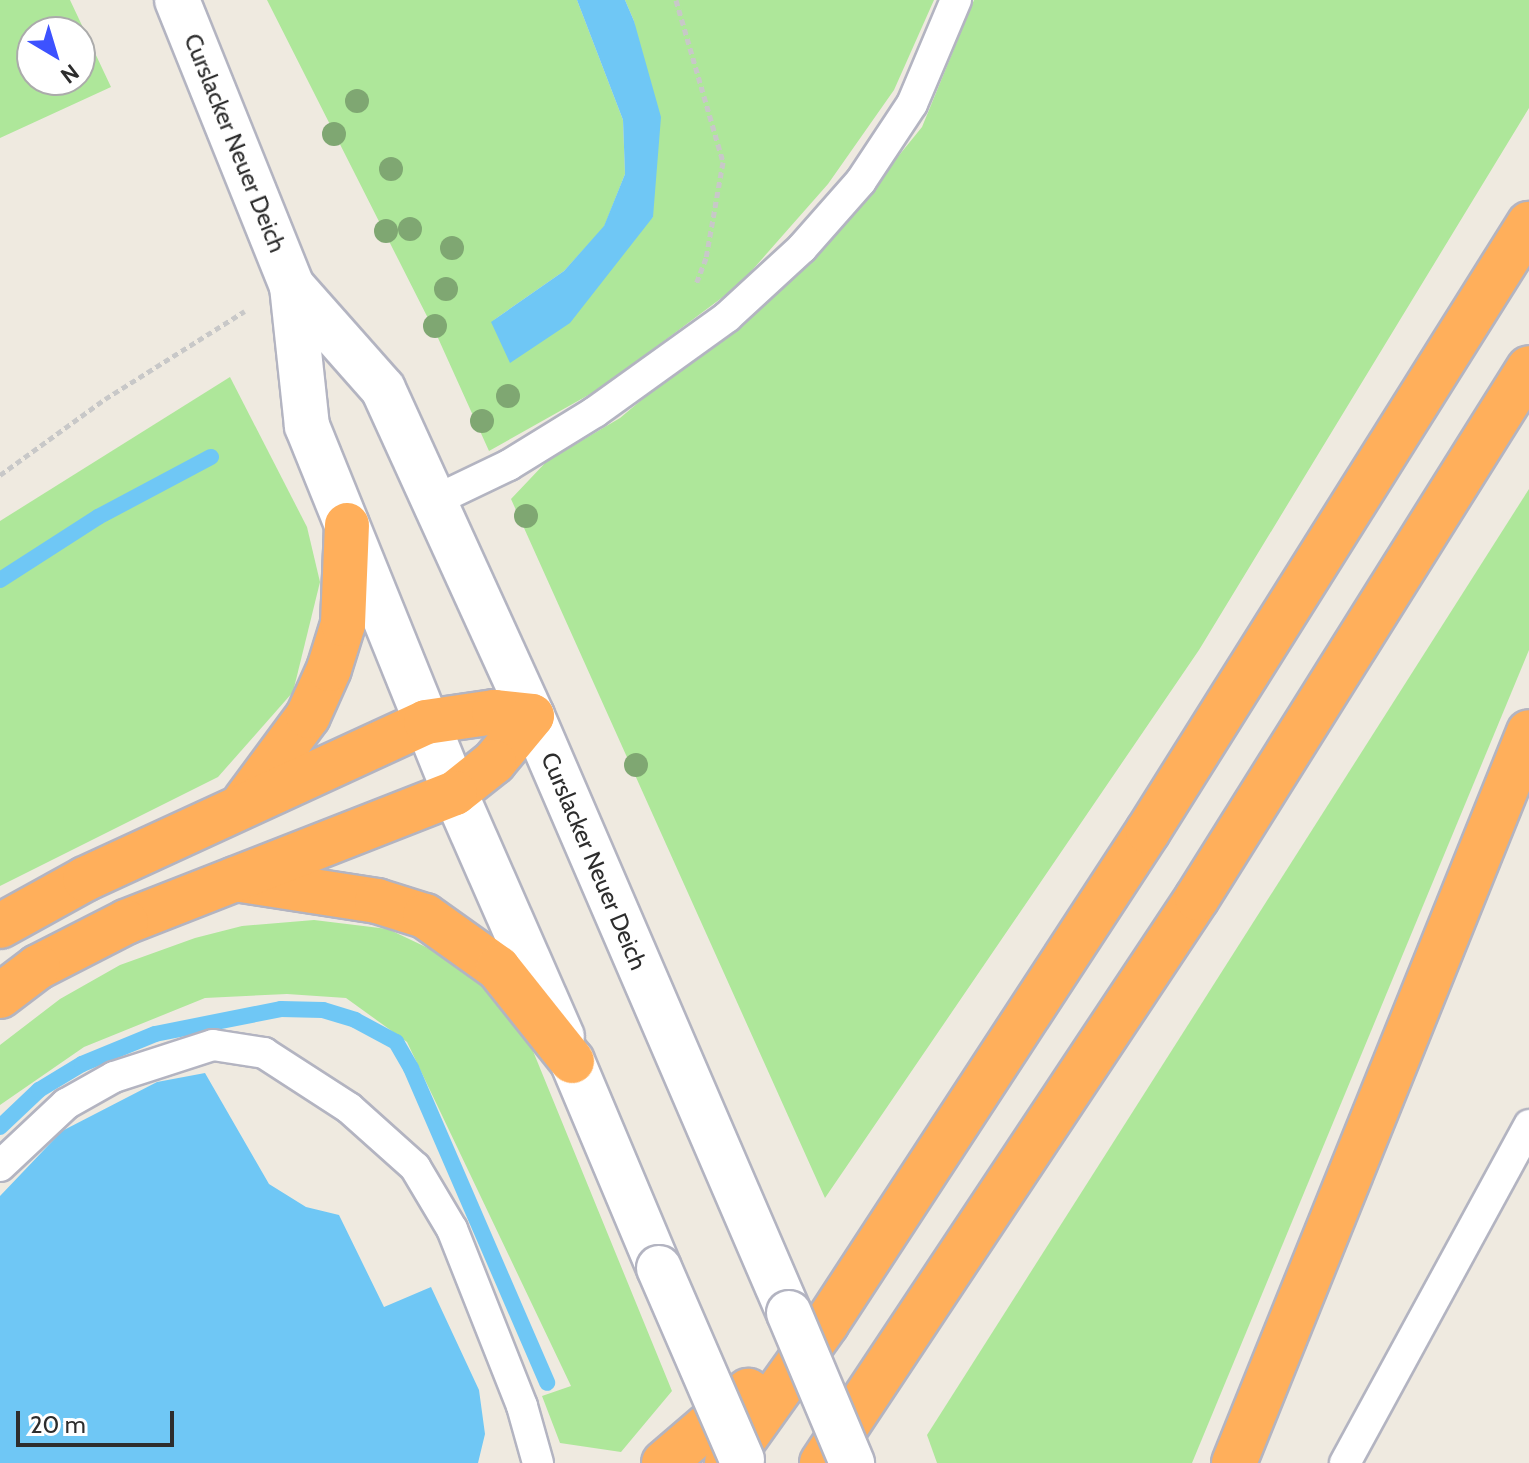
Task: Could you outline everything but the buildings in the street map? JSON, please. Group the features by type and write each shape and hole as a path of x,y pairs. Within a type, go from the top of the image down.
{"highway":[{"path":"727,1463 826,1324 1148,831 1529,224"},
{"path":"822,1463 1197,898 1529,368"},
{"path":"238,810 308,716 329,669 343,624 347,525"},
{"path":"0,926 85,879 426,722 494,712 532,716"},
{"path":"0,996 84,942 233,879 455,793 494,762 532,716"},
{"path":"1234,1463 1529,732"},
{"path":"233,879 377,901 425,916 498,968 572,1061"},
{"path":"664,1463 826,1324"}],"street":[{"name":"Curslacker Neuer Deich","path":"177,0 292,286 307,426 455,793 743,1463"},
{"name":"Curslacker Neuer Deich","path":"292,286 383,389 436,500 532,716 852,1463"}],"lane":[{"path":"436,500 546,444 665,363 727,317 802,248 861,181 912,104 956,0"},
{"path":"0,1166 66,1104 114,1077 213,1045 264,1053 349,1108 415,1167 452,1229 522,1406 538,1463"},
{"path":"1345,1463 1529,1125"}],"path":[{"path":"665,363 706,258 723,162 676,0"},
{"path":"0,475 176,352 292,286"}],"green space":[{"path":"0,0 70,0 78,16 16,16 16,96 91,96 0,138"},
{"path":"267,0 577,0 623,120 625,174 604,227 564,271 491,322 653,217 634,21 625,0 934,0 894,90 828,184 739,285 601,388 489,451 438,338"},
{"path":"974,0 1529,0 1529,108 1199,650 825,1198 511,499 547,461 620,418 827,244 922,127"},
{"path":"96,55 111,87 96,94"},
{"path":"230,377 307,527 320,582 293,692 218,777 0,886 0,521"},
{"path":"1529,489 1529,650 1192,1463 937,1463 927,1435"},
{"path":"314,920 388,929 449,958 492,992 533,1051 672,1391 621,1452 560,1443 542,1396 571,1386 407,1042 346,998 287,994 205,998 84,1047 0,1105 0,1045 60,999 120,965 195,938 242,926"}],"water":[{"path":"577,0 625,0 634,21 661,117 653,217 570,323 510,363 491,322 564,271 604,226 625,174 623,120"},
{"path":"205,1073 269,1184 306,1207 339,1215 384,1307 431,1287 479,1390 485,1434 478,1463 0,1463 0,1196 62,1131 157,1082"}],"waterway":[{"path":"0,580 98,517 211,457"},
{"path":"0,1127 39,1090 82,1064 155,1034 281,1009 323,1010 355,1020 396,1042 411,1068 547,1383"}]}
